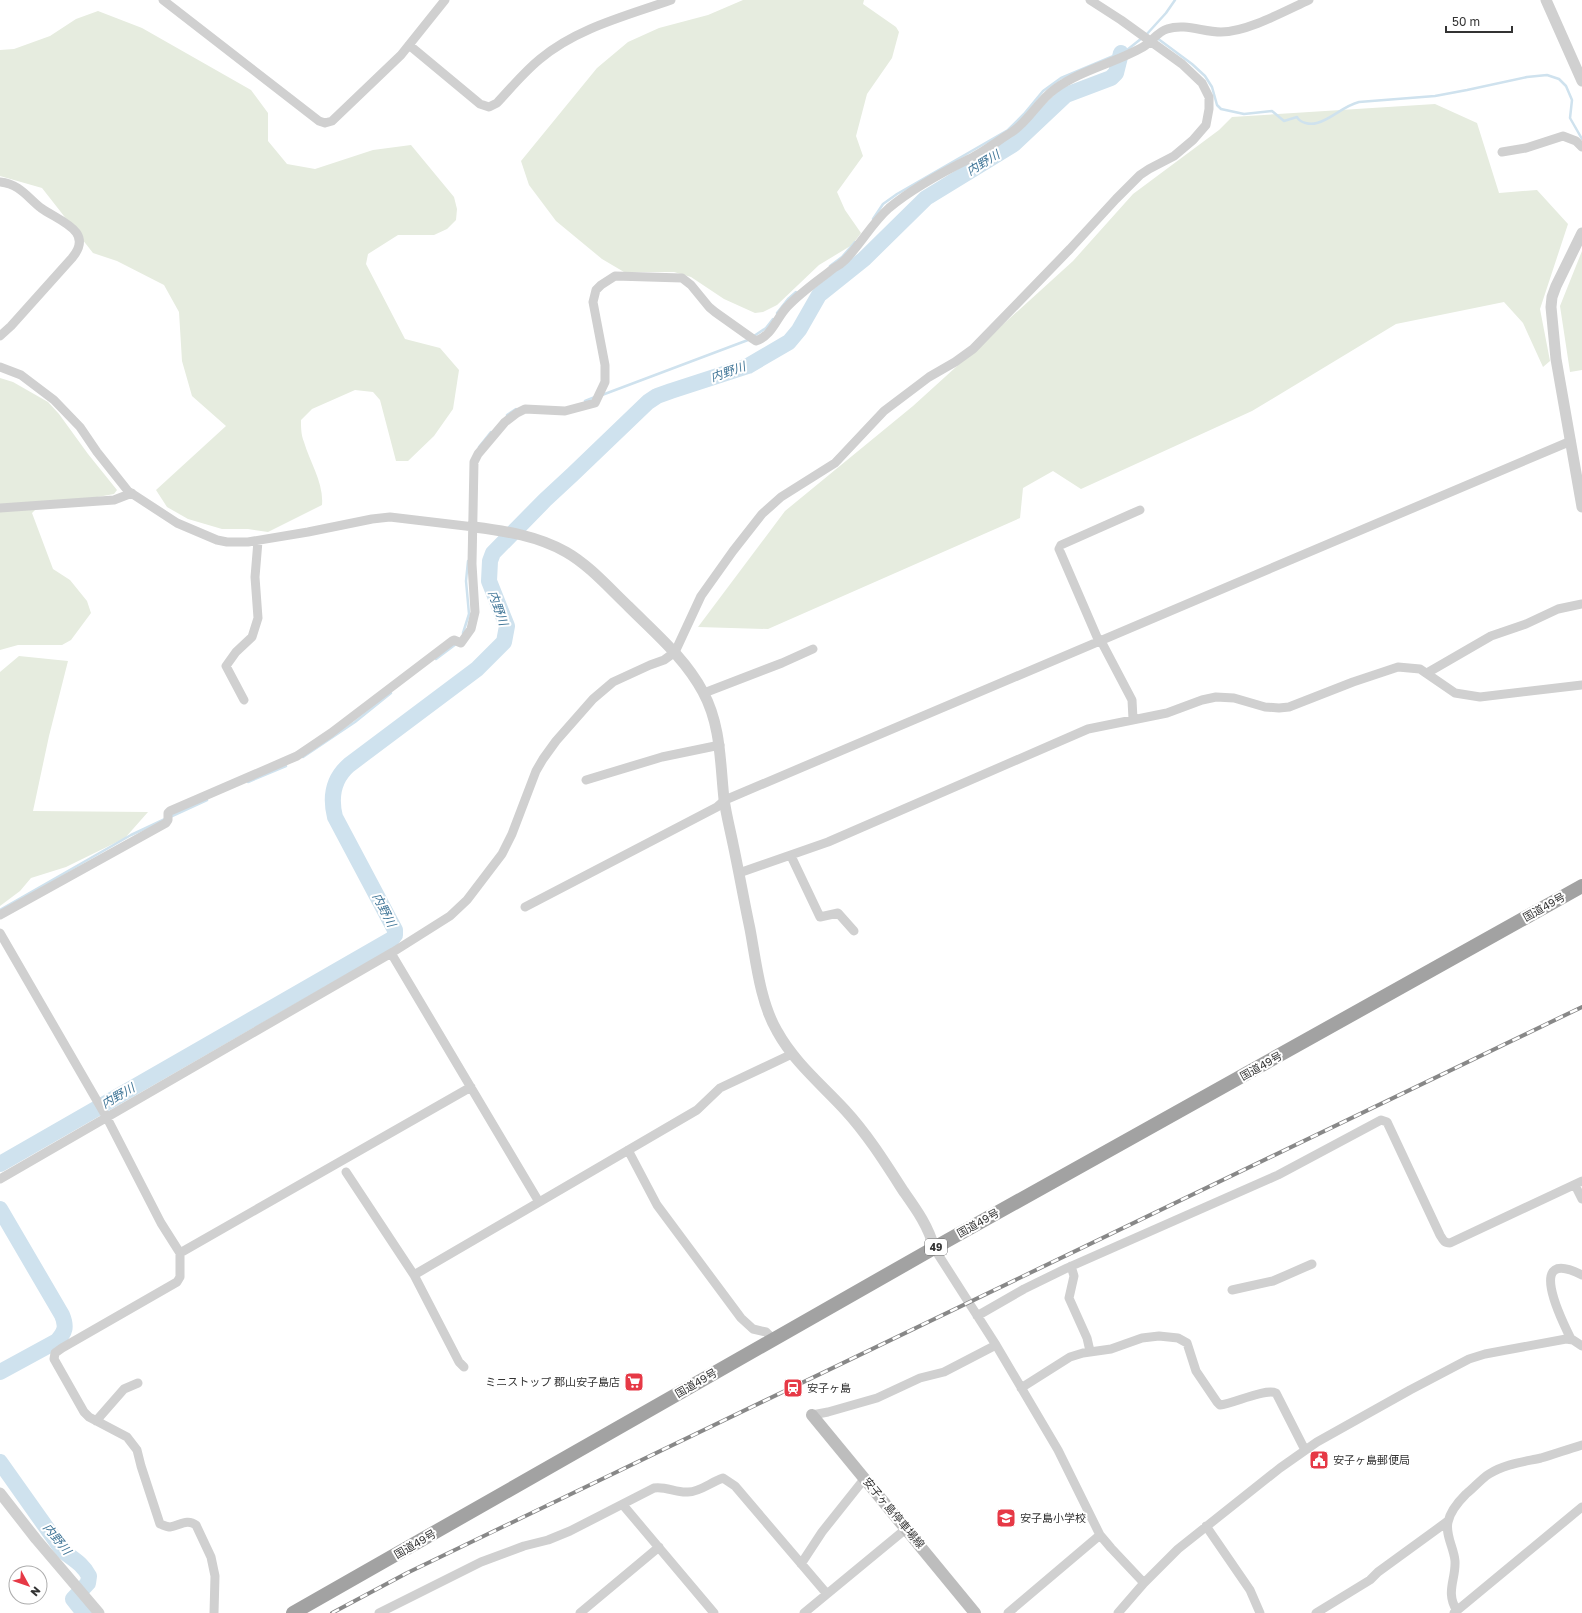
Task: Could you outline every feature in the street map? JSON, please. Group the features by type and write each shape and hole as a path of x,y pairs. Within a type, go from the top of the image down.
{"highway":[{"name":"国道49号","path":"293,1613 934,1248 1582,886"}],"main road":[{"name":"安子ヶ島停車場線","path":"812,1415 975,1613"}],"street":[{"path":"163,0 319,121 325,123 332,121 398,59 410,46 445,0"},
{"path":"410,46 480,104 489,107 497,103 533,65 567,41 594,28 671,0"},
{"path":"0,1179 393,952 450,916 467,900 502,854 512,834 521,807 543,758 593,699 613,682 664,660 675,652 701,596 762,514 781,497 836,463 884,412 929,377 956,362 972,349 1070,250 1116,198 1140,175 1174,156 1193,140 1206,125 1209,109 1209,97 1202,83 1182,64 1090,0"},
{"path":"0,915 162,825 168,820 168,813 170,811 297,756 331,733 452,640 462,643 471,629 475,612 472,564 474,527 474,462 478,454 505,422 517,413 525,410 565,411 595,403 598,400 600,390 605,382 605,365 593,302 596,290 602,285 615,276 682,278 692,284 709,307 715,312 756,341 759,340 773,327 790,304 806,290 844,262 881,215 905,195 954,166 971,159 1013,132 1021,126 1055,88 1133,52 1150,42 1158,34 1168,28 1192,27 1221,32 1244,28 1310,0"},
{"path":"1546,0 1582,81"},
{"path":"1502,152 1526,148 1563,136 1576,141 1582,147"},
{"path":"0,182 10,184 21,189 38,205 70,226 76,232 80,242 75,255 11,326 0,336"},
{"path":"1582,234 1556,286 1551,303 1556,360 1582,504"},
{"path":"0,367 21,374 54,400 80,427 124,487 177,522 217,540 236,543 258,541 372,519 390,517 511,532 530,536 566,552 586,566 675,652 690,670 704,693 716,726 720,745 725,800 758,972 768,1011 776,1030 792,1054 844,1109 875,1147 930,1232 934,1248 996,1345 1058,1450 1100,1535 1144,1583"},
{"path":"525,906 717,807 725,800 1571,441"},
{"path":"0,508 114,500 132,493"},
{"path":"1133,719 1132,700 1101,641 1097,637 1059,549 1061,545 1140,510"},
{"path":"244,700 226,666 236,652 252,637 258,618 255,577 258,541"},
{"path":"1428,673 1491,636 1526,624 1558,609 1582,604"},
{"path":"704,693 782,663 813,649"},
{"path":"739,873 791,856 867,826 1088,729 1167,712 1202,700 1234,698 1265,707 1289,707 1353,682 1398,667 1415,667 1428,673 1455,693 1480,697 1582,685"},
{"path":"586,780 662,757 720,745"},
{"path":"791,856 820,917 838,913 854,931"},
{"path":"0,933 107,1118 161,1223 180,1253 180,1277 177,1282 55,1353 54,1359 84,1412 127,1437 137,1450 160,1524 168,1527 186,1522 192,1522 196,1525 211,1557 214,1571 214,1613"},
{"path":"393,952 391,953 539,1202"},
{"path":"414,1275 697,1110 720,1088 792,1054"},
{"path":"180,1253 471,1087"},
{"path":"977,1316 1024,1289 1071,1266 1278,1175 1380,1120 1387,1122 1440,1235 1447,1243 1450,1243 1578,1183 1582,1199"},
{"path":"628,1150 657,1205 741,1318 752,1329 766,1332 773,1339"},
{"path":"346,1172 414,1275 459,1362 464,1367"},
{"path":"1232,1290 1273,1281 1312,1264"},
{"path":"1071,1266 1074,1276 1069,1298 1087,1338 1090,1351"},
{"path":"1571,1340 1558,1312 1550,1286 1552,1273 1556,1269 1566,1268 1582,1275"},
{"path":"1021,1388 1070,1357 1090,1351 1117,1348 1142,1338 1159,1336 1180,1338 1188,1346 1196,1371 1217,1402 1222,1405 1255,1395 1275,1392 1305,1450"},
{"path":"1118,1613 1144,1583 1178,1549 1305,1450 1410,1390 1469,1359 1509,1349 1566,1339 1582,1346"},
{"path":"812,1415 828,1412 876,1398 920,1378 944,1372 996,1345"},
{"path":"96,1420 124,1389 138,1383"},
{"path":"1316,1613 1370,1580 1378,1572 1448,1521 1463,1497 1488,1474 1505,1466 1542,1458 1582,1445"},
{"path":"379,1613 481,1562 563,1534 654,1488 665,1487 686,1492 693,1492 722,1478 735,1486 827,1594"},
{"path":"801,1564 822,1532 865,1478"},
{"path":"0,1493 36,1539 99,1613"},
{"path":"623,1505 714,1613"},
{"path":"1448,1521 1448,1532 1455,1562 1451,1596 1456,1612 1582,1507"},
{"path":"1206,1526 1250,1590 1260,1613"},
{"path":"804,1613 906,1528"},
{"path":"1008,1613 1100,1535"},
{"path":"580,1613 659,1547"}],"shaded area":[{"path":"743,0 864,0 863,4 896,27 899,32 892,58 867,94 856,136 863,156 837,192 845,210 861,233 852,245 819,265 777,305 763,312 755,313 724,299 691,277 674,272 624,272 602,259 556,221 529,185 521,161 597,68 628,42 659,28 708,15"},
{"path":"98,11 142,28 251,90 268,113 268,141 287,164 315,169 373,150 411,145 454,197 457,209 456,220 447,229 434,235 398,235 368,254 366,264 405,339 440,348 459,370 453,409 434,436 408,461 396,461 380,400 373,392 355,390 312,409 301,420 301,431 319,481 322,505 268,532 248,529 222,529 188,519 167,507 156,490 226,426 192,396 182,361 179,312 164,285 117,261 93,253 42,188 0,176 0,50 14,49 50,36 76,19"},
{"path":"1435,104 1477,123 1499,193 1537,190 1568,224 1540,309 1550,361 1543,367 1523,323 1504,302 1396,324 1252,411 1081,489 1053,471 1023,488 1020,518 768,629 698,627 785,511 913,406 1073,261 1133,194 1219,130 1232,117"},
{"path":"1582,251 1582,370 1570,372 1560,306"},
{"path":"0,378 13,382 48,402 59,414 88,454 117,490 114,494 37,508 32,513 53,569 70,580 87,601 91,613 71,640 62,645 18,645 0,650"},
{"path":"19,656 68,661 49,736 33,811 148,812 125,838 66,867 31,878 20,891 0,906 0,672"}],"waterway":[{"path":"1146,35 1166,13 1175,0"},
{"path":"1127,50 1142,38"},
{"path":"1157,38 1192,64 1205,76 1212,87 1217,105 1221,109 1244,114 1272,111 1284,121 1297,117 1303,122 1314,124 1328,119 1348,106 1359,102 1435,96 1527,77 1547,75 1559,79 1566,86 1572,100 1570,118 1582,139"},
{"path":"873,219 883,204 897,194 1008,130 1024,114 1043,91 1061,78 1123,52"},
{"name":"内野川","path":"0,1164 392,939 395,935 395,930 335,817 333,802 334,789 339,776 349,765 477,669 504,642 507,626 489,581 490,561 493,553 545,500 648,402 657,396 748,366 789,342 799,330 819,295 864,259 926,198 1014,144 1066,95 1111,78 1116,73 1121,53"},
{"path":"830,266 842,257 855,242"},
{"path":"777,313 788,299 796,292"},
{"path":"602,395 748,340 766,328 773,319"},
{"path":"585,401 595,397"},
{"path":"507,415 516,409"},
{"path":"479,447 491,432"},
{"path":"463,633 469,614 466,581 468,561"},
{"path":"436,659 456,644"},
{"path":"303,757 355,722 391,693"},
{"path":"248,782 286,766"},
{"path":"170,817 207,800"},
{"path":"0,910 131,835 165,819"},
{"name":"内野川","path":"0,1209 62,1315 65,1326 62,1335 57,1341 0,1372"},
{"name":"内野川","path":"0,1462 63,1551 81,1565 87,1572 89,1576 88,1583 73,1599 84,1613"}],"railway":[{"path":"332,1613 407,1573 1582,1007"}],"place":[{"name":"ミニストップ 郡山安子島店","path":"634,1382"},
{"name":"安子ヶ島","path":"793,1388"},
{"name":"安子ヶ島郵便局","path":"1319,1460"},
{"name":"安子島小学校","path":"1006,1518"}]}
